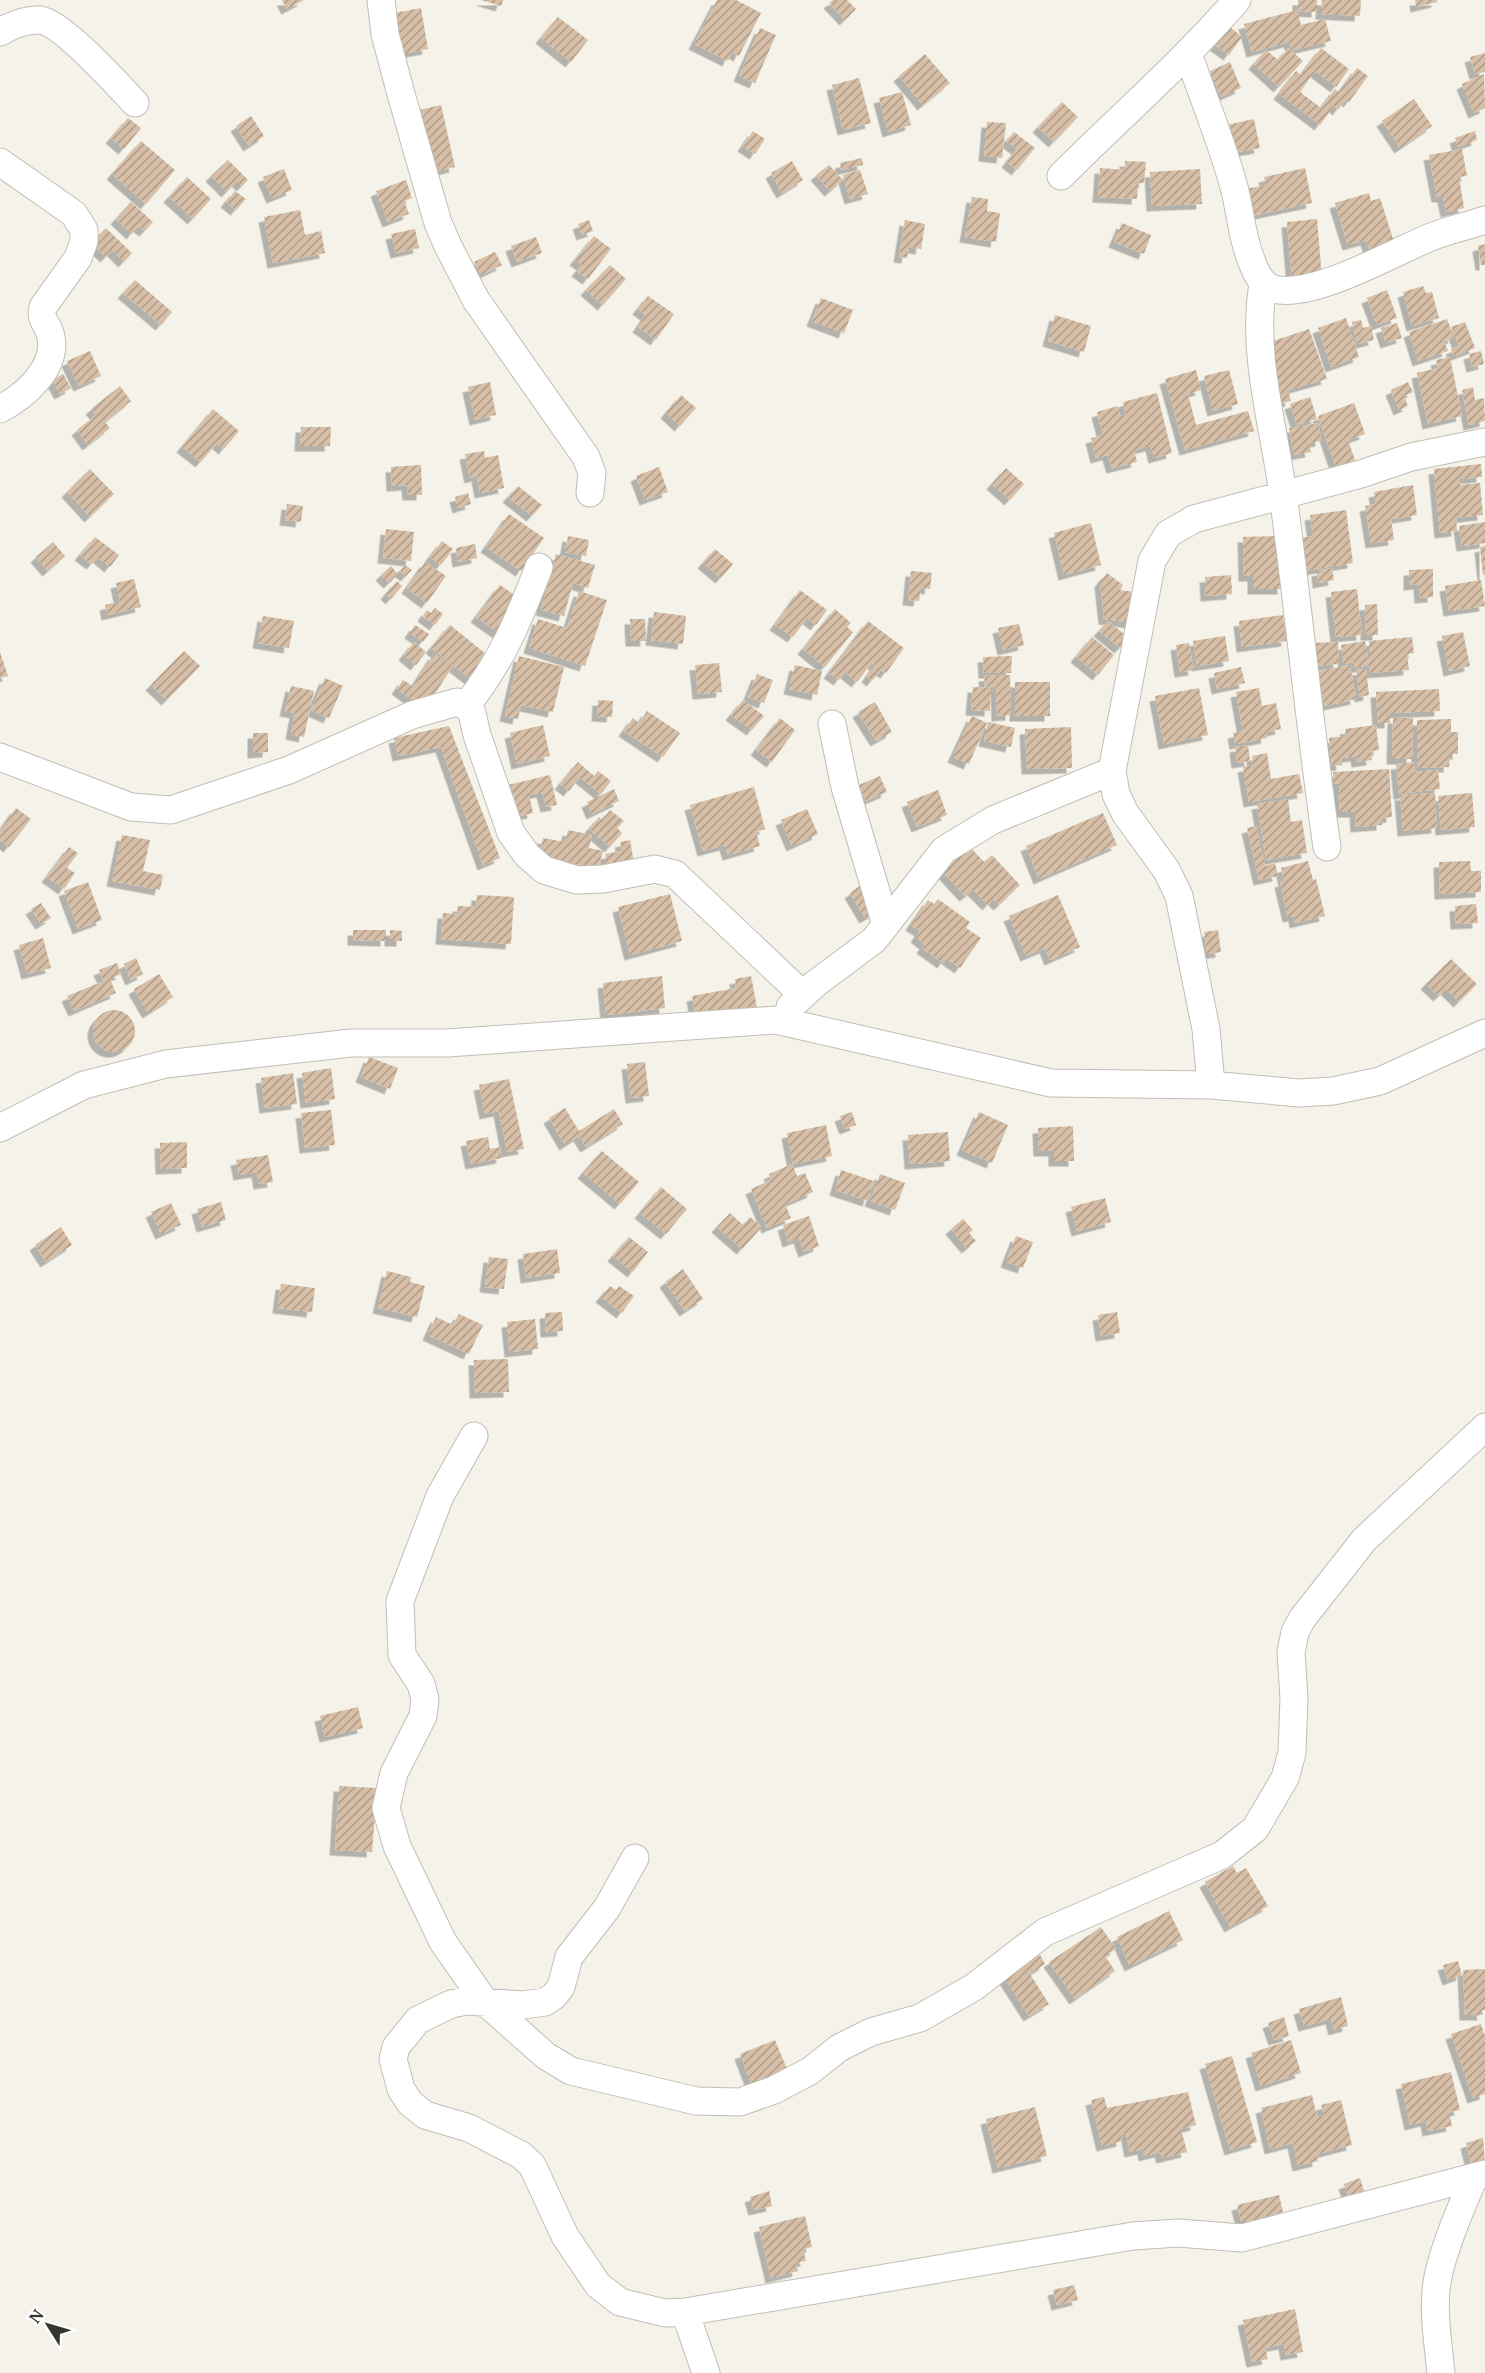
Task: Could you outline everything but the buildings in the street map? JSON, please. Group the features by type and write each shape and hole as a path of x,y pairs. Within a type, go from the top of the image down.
{"street":[{"path":"381,0 385,34 438,223 476,300 586,458 592,473 590,493"},
{"path":"1221,0 1236,0"},
{"path":"1061,176 1141,101 1236,0"},
{"path":"0,32 14,24 41,20 61,29 135,102"},
{"path":"1188,52 1235,191 1244,241 1263,284 1258,311 1259,332 1266,393 1283,494 1327,847"},
{"path":"0,162 74,214 84,230 84,241 78,258 43,307 41,314 51,334 52,352 44,370 32,386 0,409"},
{"path":"1263,284 1281,291 1316,285 1358,271 1426,239 1485,220"},
{"path":"1211,1085 1206,1029 1179,896 1167,871 1125,813 1116,794 1112,771 1152,561 1168,534 1194,519 1361,474 1411,457 1485,442"},
{"path":"466,706 482,686 512,636 539,567"},
{"path":"0,757 131,807 171,810 289,770 412,715 457,702 466,706 472,713 477,735 511,833 527,855 544,870 577,880 603,879 655,869 675,874 803,995"},
{"path":"832,724 845,787 886,925"},
{"path":"776,1020 803,995 874,940 944,850 993,820 1112,771"},
{"path":"0,1128 84,1085 166,1064 351,1043 447,1043 776,1020 1051,1083 1211,1085 1299,1093 1333,1091 1380,1081 1485,1034"},
{"path":"474,1436 440,1496 400,1601 402,1655 421,1684 425,1699 423,1716 394,1773 386,1808 397,1846 443,1942 485,2002 546,2056 571,2071 696,2101 740,2102 774,2090 810,2071 839,2048 871,2032 920,2019 974,1987 1045,1932 1222,1854 1255,1829 1285,1778 1292,1753 1294,1698 1291,1652 1295,1632 1302,1619 1364,1540 1485,1427"},
{"path":"635,1858 607,1908 569,1957 561,1987 554,1996 546,2002 523,2005 485,2002 451,2004 417,2020 396,2046 393,2060 401,2089 410,2103 425,2115 469,2128 521,2155 532,2165 556,2221 597,2285 620,2302 665,2313 684,2312 1133,2236 1178,2233 1242,2238 1480,2176"},
{"path":"1441,2373 1436,2328 1438,2274 1458,2214 1480,2176"},
{"path":"684,2312 706,2373"}]}
